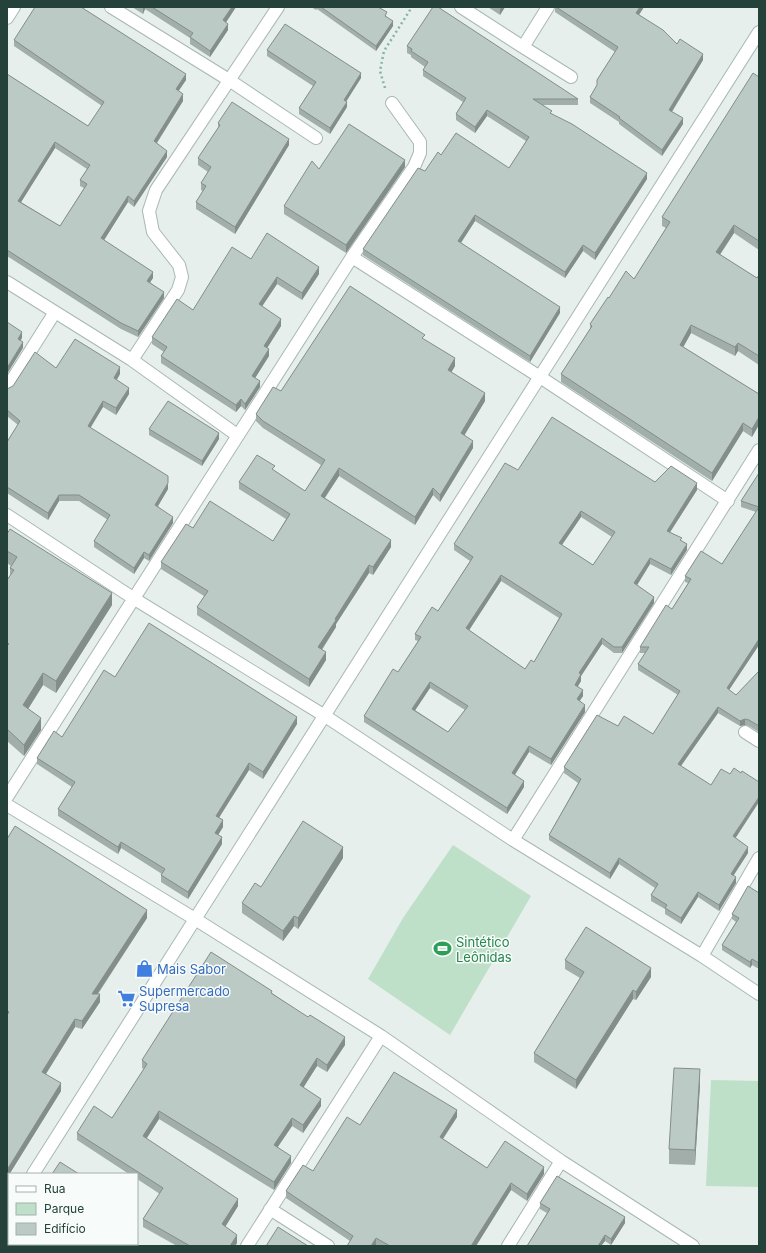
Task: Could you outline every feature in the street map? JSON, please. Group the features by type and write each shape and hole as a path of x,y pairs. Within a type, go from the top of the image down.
{"street":[{"path":"7,18 14,7"},
{"path":"111,7 229,80 316,138"},
{"path":"132,360 178,290 182,277 179,266 153,232 149,211 156,190 278,7"},
{"path":"461,7 571,78"},
{"path":"523,47 548,7"},
{"path":"34,1173 326,716 759,32"},
{"path":"7,797 352,257 414,167 420,153 420,142 392,103"},
{"path":"352,257 540,377 728,501"},
{"path":"7,282 132,360 238,435"},
{"path":"7,388 55,312"},
{"path":"513,840 759,450"},
{"path":"7,515 133,598 326,716 513,840 702,956 759,994"},
{"path":"745,732 759,741"},
{"path":"7,805 195,919 381,1036 561,1161 693,1246"},
{"path":"702,956 759,858"},
{"path":"247,1246 381,1036"},
{"path":"508,1246 561,1161"},
{"path":"270,1209 328,1246"}],"path":[{"path":"392,103 385,90 380,71 384,51 412,7"}],"green space":[{"name":"Sintético Leônidas","path":"453,845 531,896 450,1035 368,979 403,918"},
{"path":"711,1080 759,1081 759,1187 706,1186"}],"building":[{"path":"35,7 81,7 186,74 176,89 183,94 154,141 167,151 134,201 128,196 101,238 153,272 147,281 164,292 138,331 121,323 7,250 7,74 88,126 104,102 14,40","holes":["55,142 90,165 80,180 87,184 60,226 18,201"]},
{"path":"152,7 232,7 223,20 228,24 210,51 190,37 193,33"},
{"path":"321,7 378,7 387,12 385,16 393,21 376,46"},
{"path":"433,7 438,7 578,99 533,99 552,111 550,113 572,124 647,173 595,253 583,245 565,272 475,215 458,241 560,307 530,356 363,249 418,168 425,171 438,152 441,155 456,133 509,168 529,137 487,110 475,127 456,114 466,98 423,70 428,62 411,51 412,49 407,46"},
{"path":"556,7 640,7 636,13 663,30 677,44 680,39 703,54 669,110 683,118 662,150 619,118 620,117 590,97 597,85 597,80 618,47"},
{"path":"285,24 361,73 344,100 347,102 330,128 299,108 316,82 267,50"},
{"path":"753,73 759,77 759,241 734,225 716,252 757,278 759,275 759,356 738,343 735,347 691,325 680,345 759,394 759,417 752,429 743,423 712,473 561,374 592,326 590,324 626,271 634,279 670,222 662,217"},
{"path":"232,102 289,139 235,227 196,202 206,186 201,183 211,167 198,158 220,125 218,123"},
{"path":"349,124 405,160 346,245 284,206 312,161 319,169"},
{"path":"267,233 319,267 302,293 277,277 259,304 281,319 264,346 269,349 252,376 260,381 245,404 241,399 236,405 161,356 167,347 152,337 177,299 193,310 232,247 251,259"},
{"path":"350,286 425,335 422,338 455,358 448,370 485,393 461,433 473,441 440,495 433,488 415,517 339,468 321,496 391,540 373,567 369,565 318,647 326,652 309,679 197,607 208,591 161,562 186,524 193,528 210,501 273,541 290,514 239,482 257,455 275,466 272,469 305,491 325,460 263,421 256,414 273,387 281,391"},
{"path":"7,322 22,332 18,339 23,342 7,368"},
{"path":"75,339 120,367 114,378 129,388 116,408 103,401 88,426 168,476 168,483 155,505 173,517 149,555 144,552 134,568 94,541 110,515 79,495 59,495 48,513 7,487 7,442 20,421 7,410 7,389 13,386 35,352 56,368"},
{"path":"168,401 219,433 202,461 149,429"},
{"path":"552,417 655,482 671,466 697,483 667,531 682,538 680,540 687,544 671,569 650,558 634,583 654,597 622,647 614,647 602,638 579,673 581,674 575,685 583,690 577,699 585,705 551,759 529,746 512,773 524,781 507,808 364,716 393,669 398,672 421,637 415,634 432,607 438,611 473,557 454,544 505,463 518,470","holes":["581,511 615,532 593,565 559,543","501,575 562,614 534,662 531,660 525,669 466,628","430,682 468,706 448,732 412,709"]},
{"path":"759,473 759,507 741,501"},
{"path":"759,507 759,639 727,688 736,695 759,672 759,726 749,720 745,719 740,721 718,707 678,764 711,785 721,769 730,774 734,768 741,773 742,771 759,782 759,797 733,836 748,847 731,874 736,877 719,905 698,892 681,918 665,908 667,905 651,895 658,884 619,858 610,873 549,835 581,779 564,767 597,715 618,726 624,716 653,734 680,691 638,664 649,647 640,647 666,605 672,609 691,579 685,576 701,551 722,564"},
{"path":"10,529 112,593 56,681 43,673 23,705 41,718 24,745 7,729 7,646 9,644 7,643 7,580 14,570 10,568 17,557 7,551 7,534"},
{"path":"149,623 297,717 263,772 249,763 216,816 223,820 215,833 222,837 188,892 161,875 165,869 121,842 118,847 58,809 75,782 37,758 54,731 62,737 104,670 115,677"},
{"path":"303,821 343,847 298,918 294,916 283,931 242,903 255,883 261,887"},
{"path":"15,826 147,910 92,994 100,994 82,1021 75,1019 42,1072 61,1083 7,1170 7,1015 9,1012 7,1010 7,839"},
{"path":"748,886 759,893 759,963 752,959 750,962 722,945 739,918 732,914"},
{"path":"586,927 651,968 636,992 633,990 576,1080 534,1053 584,972 565,960"},
{"path":"211,952 272,991 271,993 308,1017 310,1015 345,1037 327,1065 317,1058 300,1085 321,1099 303,1125 292,1118 274,1145 291,1156 274,1182 159,1111 143,1136 238,1199 222,1224 237,1235 230,1246 190,1246 143,1219 163,1188 77,1133 94,1106 112,1118 147,1064 142,1060"},
{"path":"674,1068 700,1069 695,1150 669,1149"},
{"path":"394,1072 457,1110 440,1137 487,1168 505,1141 544,1167 527,1194 511,1183 471,1246 390,1246 376,1238 371,1246 347,1246 353,1236 286,1191 303,1165 313,1171 347,1117 360,1125"},
{"path":"60,1162 77,1173 53,1173"},
{"path":"557,1176 625,1217 611,1239 605,1235 598,1246 527,1246 550,1209 540,1203"},
{"path":"278,1227 308,1246 266,1246"},
{"path":"11,1245 132,1246 13,1246"}],"place":[{"name":"Sintético Leônidas","path":"443,949"},
{"name":"Mais Sabor","path":"144,969"},
{"name":"Supermercado Supresa","path":"126,998"}]}
